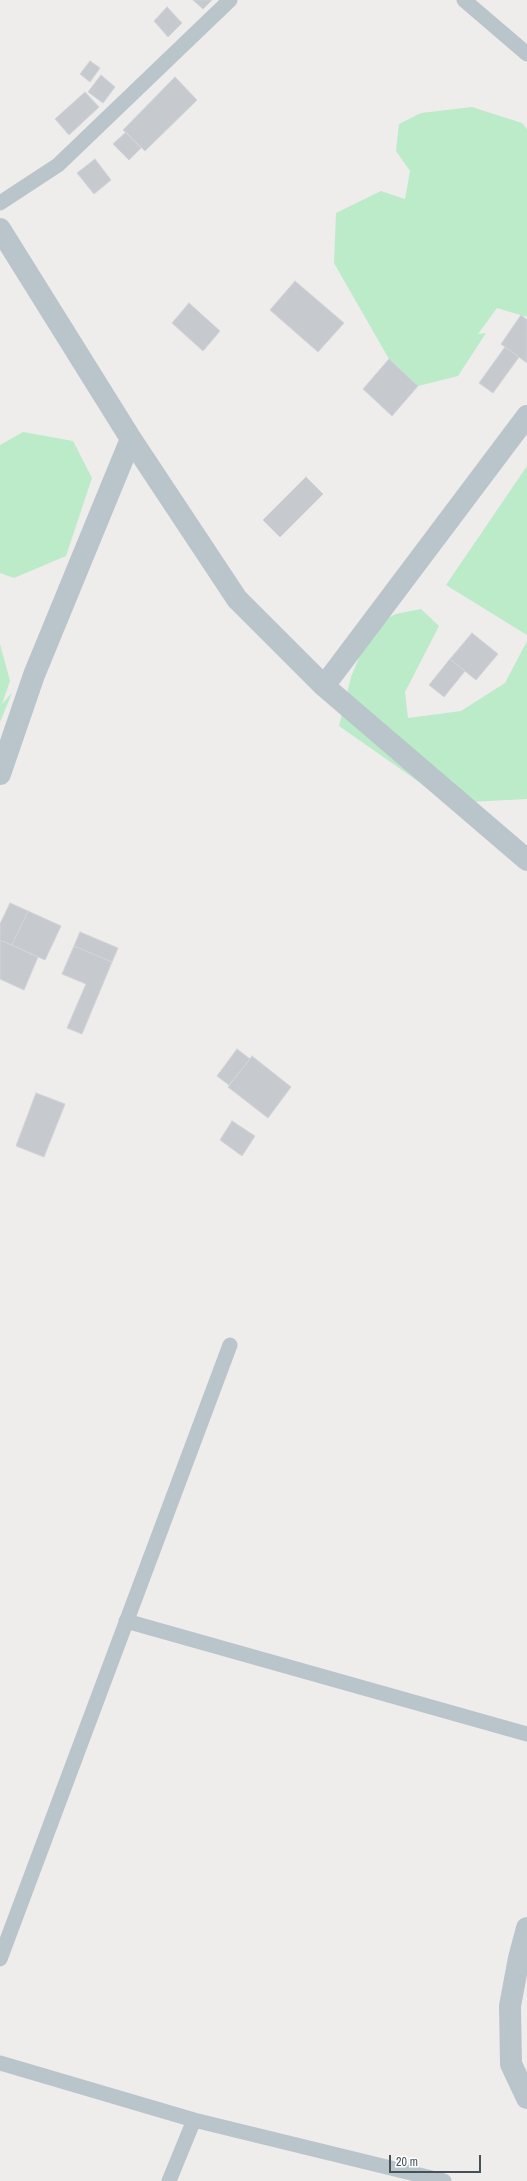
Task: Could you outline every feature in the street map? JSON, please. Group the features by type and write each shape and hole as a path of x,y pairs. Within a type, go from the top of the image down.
{"street":[{"path":"0,229 131,439 237,599 324,686 527,860"},
{"path":"324,686 527,416"},
{"path":"0,774 34,675 131,439"},
{"path":"527,1928 519,1958 510,2013 511,2064 527,2098"}],"lane":[{"path":"0,203 58,165 230,0"},
{"path":"464,0 527,54"},
{"path":"0,1959 230,1345"},
{"path":"126,1621 527,1734"},
{"path":"0,2063 194,2120 444,2181"},
{"path":"169,2181 194,2120"}],"green space":[{"path":"472,107 522,123 527,129 527,317 497,308 478,334 486,333 458,376 418,386 389,359 334,263 336,213 381,191 405,199 410,171 396,151 399,124 421,113"},
{"path":"23,432 73,441 92,478 66,556 14,578 0,573 0,445"},
{"path":"527,466 527,635 446,585"},
{"path":"421,609 439,626 405,692 408,718 461,711 505,683 527,641 527,799 449,803 339,726 351,677 372,626 396,614"},
{"path":"0,644 10,681 2,704 12,693 0,722"}],"building":[{"path":"193,0 212,0 203,9"},
{"path":"167,7 182,23 168,37 154,21"},
{"path":"90,61 100,68 90,82 80,74"},
{"path":"101,75 115,87 103,103 88,92"},
{"path":"175,77 197,100 145,151 123,130"},
{"path":"85,92 99,107 69,135 55,119"},
{"path":"126,132 141,148 129,160 113,144"},
{"path":"95,159 111,180 94,194 77,173"},
{"path":"295,281 344,323 318,352 270,310"},
{"path":"189,303 220,331 203,351 172,323"},
{"path":"521,315 527,320 527,363 501,344"},
{"path":"505,347 519,357 493,393 479,383"},
{"path":"389,359 418,386 392,416 363,389"},
{"path":"306,477 323,494 280,537 263,520"},
{"path":"472,633 498,654 476,680 450,659"},
{"path":"450,659 465,671 444,697 429,685"},
{"path":"10,903 28,911 12,945 0,940 0,924"},
{"path":"28,911 61,926 45,960 12,945"},
{"path":"80,932 118,948 112,962 74,946"},
{"path":"0,940 38,957 24,990 0,979"},
{"path":"74,946 112,962 82,1034 67,1028 86,984 62,974"},
{"path":"237,1049 250,1059 229,1085 217,1076"},
{"path":"252,1056 291,1087 268,1118 228,1087"},
{"path":"36,1093 65,1104 44,1157 16,1146"},
{"path":"232,1121 255,1136 242,1156 220,1140"}]}
